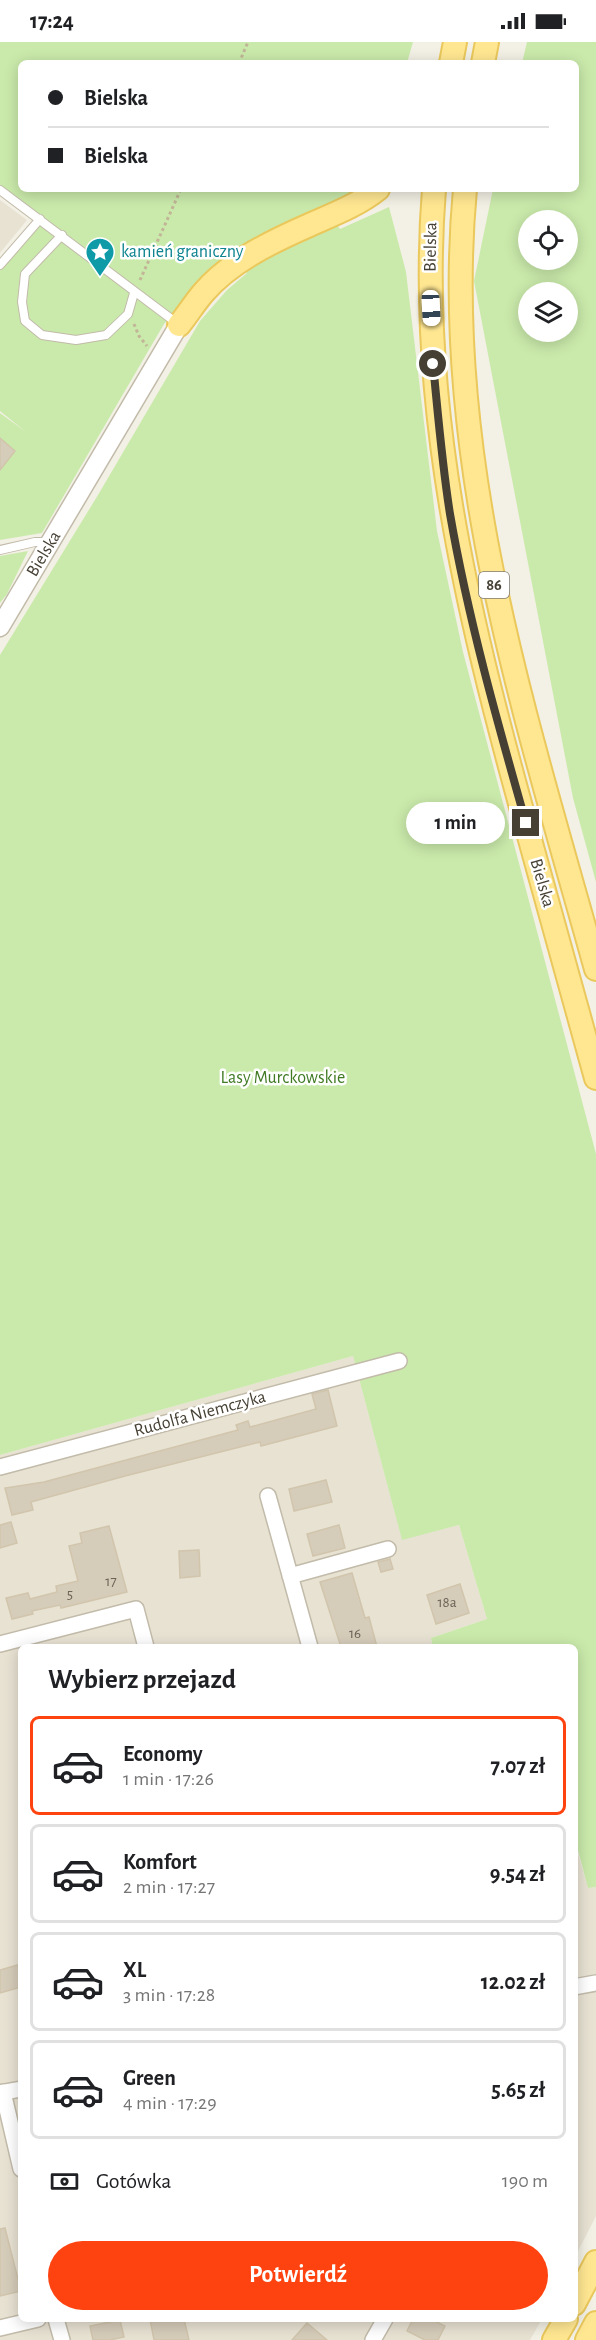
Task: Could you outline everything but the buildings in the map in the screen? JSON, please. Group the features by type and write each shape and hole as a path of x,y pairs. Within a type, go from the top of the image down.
{"main road":[{"path":"484,60 487,42"},
{"path":"179,325 204,292 238,264 274,242 342,211 373,192"},
{"name":"Bielska","path":"434,192 430,265 433,364 440,442 451,515 475,632 494,707 596,1077"},
{"name":"Bielska","path":"465,192 461,233 461,333 464,390 480,515 505,635 523,706 596,969"},
{"path":"578,2296 596,2262"},
{"path":"554,2340 564,2322"},
{"path":"587,2340 596,2323"}],"street":[{"name":"Bielska","path":"0,627 179,325"},
{"name":"Rudolfa Niemczyka","path":"0,1467 399,1361"},
{"path":"268,1496 309,1644"},
{"path":"290,1576 388,1549"},
{"path":"0,1644 136,1610 145,1644"},
{"path":"578,1986 596,1983"},
{"path":"18,2090 2,2093 18,2157"},
{"path":"0,2328 25,2322"},
{"path":"57,2322 62,2340"},
{"path":"373,2340 383,2322"}],"lane":[{"path":"0,190 179,325"},
{"path":"0,265 40,219"},
{"path":"62,235 25,274 22,302 25,321 42,335 76,340 106,335 128,314 134,293"},
{"path":"0,550 35,542 51,542"}],"path":[{"path":"239,60 248,42"},
{"path":"134,293 180,192"}],"shaded area":[{"path":"0,200 27,220 0,253"},
{"path":"353,1356 402,1539 459,1525 487,1619 431,1638 432,1644 18,1644 18,2322 540,2322 530,2340 0,2340 0,1455"},
{"path":"578,1853 588,1888 596,1887 596,2216 578,2251"}],"green space":[{"name":"Lasy Murckowskie","path":"0,42 413,42 408,60 18,60 18,192 353,192 326,208 340,229 389,207 406,272 437,531 463,652 596,1154 596,1887 588,1888 578,1850 578,1644 432,1644 431,1638 487,1619 459,1525 402,1540 353,1356 0,1455 0,655 98,495 200,321 227,290 247,273 232,256 198,283 164,324 42,533 0,540 0,413 26,432 0,411 0,265 40,219 0,187"},
{"path":"527,42 596,42 596,882 573,798 474,281 492,192 579,192 579,60 523,60"},
{"path":"28,551 7,594 0,603 0,556"}],"place":[{"name":"kamień graniczny","path":"100,278"}],"route":[{"path":"433,364 440,442 461,568 494,707 526,823"}]}
